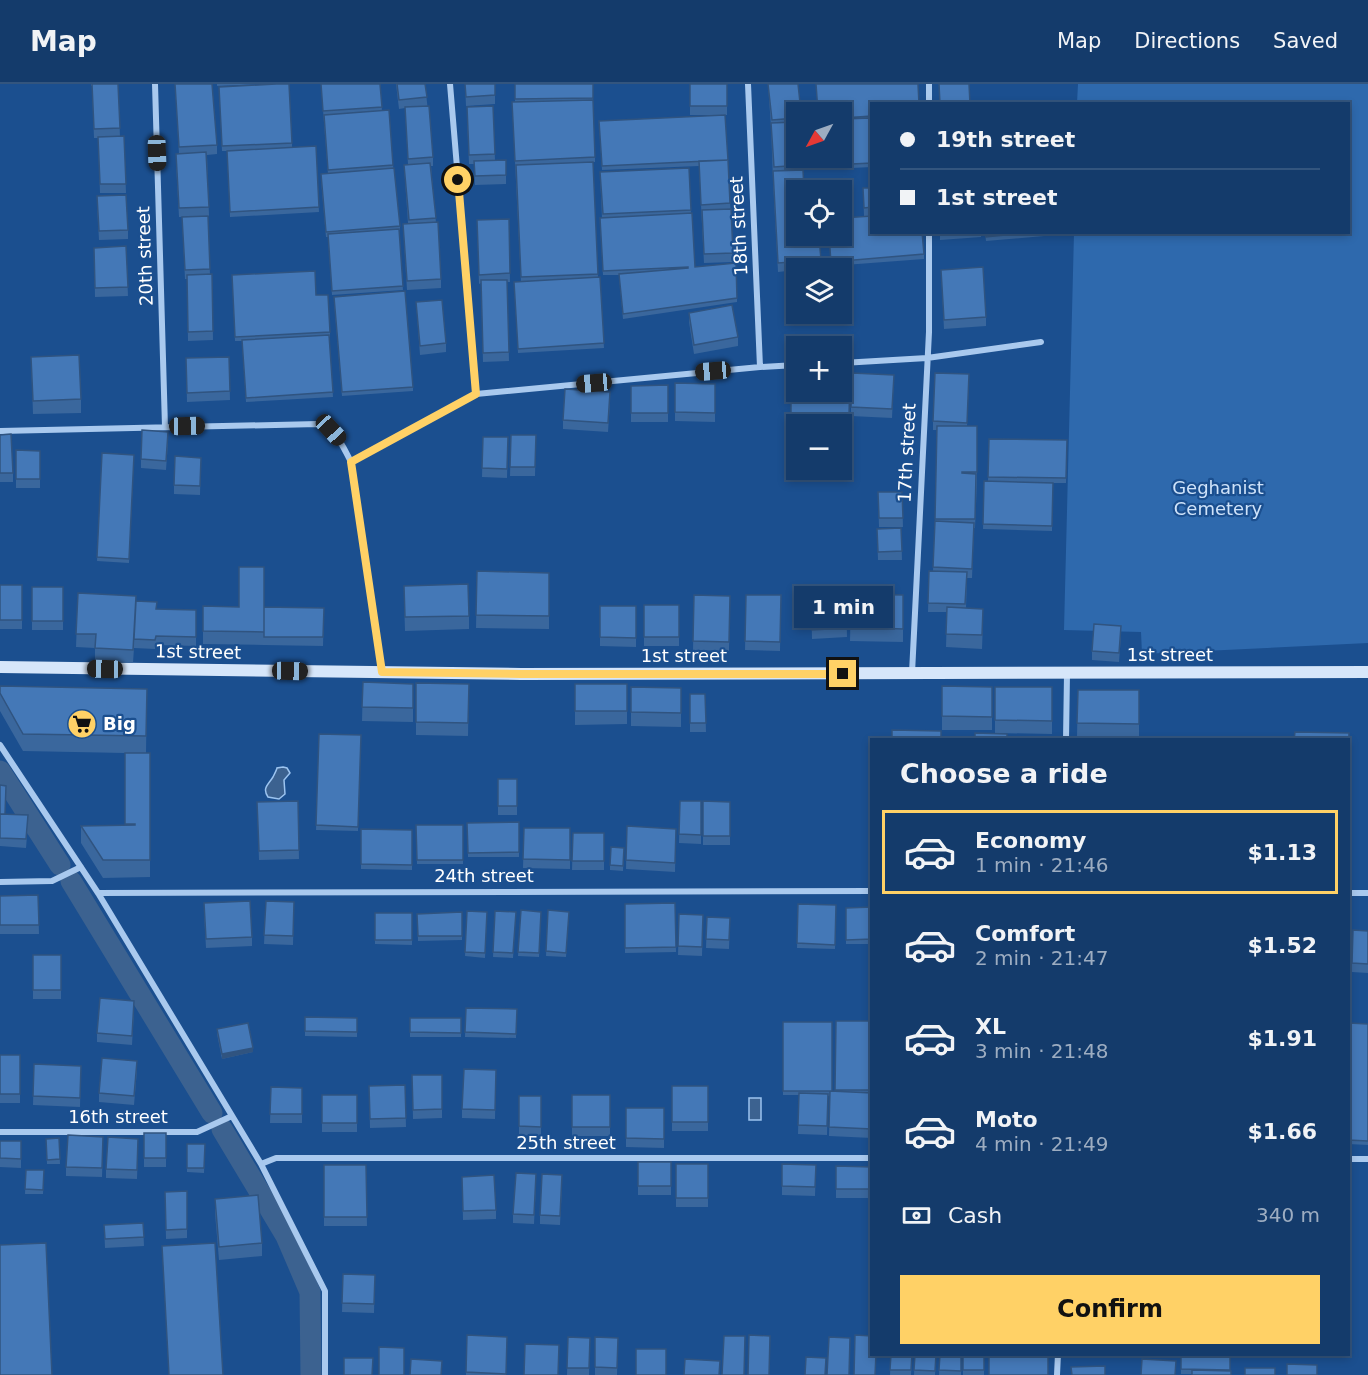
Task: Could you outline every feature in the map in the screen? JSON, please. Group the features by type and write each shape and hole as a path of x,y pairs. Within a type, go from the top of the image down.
{"main road":[{"name":"1st street","path":"0,667 521,674 1368,672"}],"street":[{"name":"20th street","path":"155,84 165,427"},
{"path":"450,84 476,394"},
{"name":"18th street","path":"748,84 760,367"},
{"path":"929,84 929,102"},
{"name":"17th street","path":"912,674 929,332 929,234"},
{"path":"852,362 927,358 1041,342"},
{"path":"351,462 476,394 786,366"},
{"path":"0,431 318,424 331,430 340,440 351,462 382,672"},
{"path":"1066,738 1067,674"},
{"path":"0,745 98,893 261,1164 325,1291 325,1375"},
{"path":"0,882 52,880 81,867"},
{"name":"24th street","path":"98,893 870,891"},
{"path":"1350,893 1368,893"},
{"name":"16th street","path":"0,1132 197,1132 232,1116"},
{"name":"25th street","path":"261,1164 276,1158 870,1158"},
{"path":"1350,1159 1368,1159"},
{"path":"1057,1375 1058,1356"}],"green space":[{"name":"Geghanist Cemetery","path":"1078,84 1368,84 1368,643 1142,654 1141,632 1064,630 1074,234 1350,234 1350,102 1077,102"}],"shaded area":[{"path":"277,768 287,768 290,773 284,780 285,794 279,799 268,797 266,787"},
{"path":"749,1098 761,1098 761,1120 749,1120"}],"building":[{"path":"92,84 118,84 120,128 94,129"},
{"path":"175,84 212,84 217,145 179,147"},
{"path":"289,84 292,143 222,146 219,87"},
{"path":"321,84 380,84 382,107 323,111"},
{"path":"397,84 425,84 427,97 399,100"},
{"path":"465,84 495,84 495,95 466,97"},
{"path":"515,84 593,84 593,98 515,99"},
{"path":"690,84 727,84 727,106 690,106"},
{"path":"768,84 798,84 800,102 786,102 786,119 772,120"},
{"path":"816,84 918,84 919,102 870,102 870,116 852,117 852,102 817,102"},
{"path":"939,84 969,84 970,102 940,102"},
{"path":"593,100 595,157 515,161 512,102"},
{"path":"429,106 433,157 408,159 405,107"},
{"path":"493,106 495,154 469,155 467,107"},
{"path":"389,110 393,165 328,170 324,115"},
{"path":"725,115 728,160 602,166 599,121"},
{"path":"870,118 870,163 852,164 852,119"},
{"path":"786,122 786,166 774,167 771,123"},
{"path":"124,136 126,184 100,184 98,137"},
{"path":"316,146 319,207 230,212 227,151"},
{"path":"206,152 209,207 179,208 176,154"},
{"path":"506,160 506,175 475,176 474,161"},
{"path":"728,160 730,203 701,205 699,161"},
{"path":"593,162 598,274 521,277 516,165"},
{"path":"430,163 436,218 409,220 404,165"},
{"path":"394,168 400,226 326,232 321,174"},
{"path":"689,168 691,210 603,214 600,172"},
{"path":"803,170 804,180 786,180 786,246 820,246 821,258 786,258 786,262 778,263 773,171"},
{"path":"863,188 870,188 870,207 864,208"},
{"path":"126,195 128,230 99,231 97,196"},
{"path":"731,209 733,253 704,254 702,210"},
{"path":"692,213 695,267 736,263 737,298 623,314 619,274 688,267 603,271 600,218"},
{"path":"208,216 210,269 185,270 182,217"},
{"path":"870,216 870,234 922,234 924,254 852,260 852,258 831,258 830,246 852,246 852,217"},
{"path":"509,219 510,273 479,275 477,220"},
{"path":"438,222 441,279 407,281 403,224"},
{"path":"399,229 403,286 332,291 328,234"},
{"path":"986,234 1015,234 986,237"},
{"path":"126,246 128,287 95,288 94,248"},
{"path":"983,267 986,317 944,320 941,270"},
{"path":"315,271 316,295 328,295 330,332 235,337 232,275"},
{"path":"212,274 213,331 188,332 187,275"},
{"path":"600,277 604,343 518,349 514,282"},
{"path":"481,280 507,280 509,352 483,353"},
{"path":"405,291 413,387 342,392 334,297"},
{"path":"442,300 446,343 420,346 416,302"},
{"path":"732,305 738,337 694,345 689,313"},
{"path":"329,335 333,392 246,398 242,340"},
{"path":"79,355 81,399 33,401 31,357"},
{"path":"229,357 230,391 187,393 186,358"},
{"path":"852,373 894,375 892,409 851,407"},
{"path":"935,373 969,374 967,423 933,421"},
{"path":"675,383 715,384 715,413 675,412"},
{"path":"668,385 668,413 631,413 631,386"},
{"path":"565,389 610,392 608,423 563,420"},
{"path":"791,402 849,402 849,414 791,414"},
{"path":"937,426 977,426 977,472 962,472 976,474 975,519 935,519"},
{"path":"142,430 168,432 166,461 141,459"},
{"path":"11,434 13,473 0,473 0,435"},
{"path":"511,435 536,435 535,467 510,467"},
{"path":"483,437 508,437 507,469 482,468"},
{"path":"989,439 1067,440 1066,478 988,477"},
{"path":"16,450 40,451 40,479 16,479"},
{"path":"102,453 134,455 129,559 97,557"},
{"path":"175,456 201,458 200,486 174,485"},
{"path":"984,481 1053,483 1052,526 983,524"},
{"path":"878,492 902,492 903,518 879,518"},
{"path":"935,521 974,523 972,569 933,567"},
{"path":"901,528 902,551 878,552 877,529"},
{"path":"239,567 264,567 264,632 203,631 203,606 239,607"},
{"path":"477,571 549,573 549,616 476,615"},
{"path":"929,571 967,572 965,604 928,603"},
{"path":"468,584 469,616 405,617 404,586"},
{"path":"0,585 22,585 22,620 0,620"},
{"path":"32,587 63,587 63,621 32,621"},
{"path":"78,593 136,596 133,650 95,648 96,634 76,634"},
{"path":"846,594 847,628 812,630 811,595"},
{"path":"851,594 903,595 903,629 850,627"},
{"path":"694,595 730,596 729,642 693,641"},
{"path":"746,595 781,595 780,642 745,641"},
{"path":"136,601 157,602 156,609 196,610 196,637 156,636 155,640 134,639"},
{"path":"644,605 679,605 679,637 644,637"},
{"path":"600,606 636,606 636,638 600,637"},
{"path":"264,607 324,608 323,637 264,637"},
{"path":"947,607 983,609 982,635 946,634"},
{"path":"1094,624 1121,626 1119,653 1092,651"},
{"path":"363,682 413,684 413,708 362,707"},
{"path":"416,683 469,684 468,723 416,722"},
{"path":"575,684 627,684 627,711 575,711"},
{"path":"0,686 147,689 146,736 23,734 0,693"},
{"path":"942,686 992,687 992,717 942,716"},
{"path":"631,687 681,688 681,713 631,712"},
{"path":"995,687 1052,687 1052,721 995,720"},
{"path":"1078,690 1139,690 1139,724 1077,723"},
{"path":"690,694 705,694 706,723 690,723"},
{"path":"892,730 941,731 941,738 892,738"},
{"path":"1295,732 1349,733 1349,738 1294,738"},
{"path":"975,733 1007,734 1007,738 975,738"},
{"path":"319,734 361,735 358,827 316,825"},
{"path":"125,753 150,753 150,860 103,860 81,826 135,825 125,824"},
{"path":"498,779 517,779 517,806 498,806"},
{"path":"0,785 6,786 5,814 0,814"},
{"path":"298,801 299,850 259,851 257,802"},
{"path":"680,801 701,801 701,835 679,834"},
{"path":"703,801 730,802 730,836 703,836"},
{"path":"0,814 28,815 26,839 0,838"},
{"path":"519,822 519,852 468,853 467,823"},
{"path":"416,825 463,825 463,860 417,860"},
{"path":"627,826 676,829 675,863 626,860"},
{"path":"524,828 570,828 570,860 523,859"},
{"path":"361,829 412,830 412,865 361,864"},
{"path":"573,833 604,833 604,861 572,861"},
{"path":"611,847 624,848 623,866 610,865"},
{"path":"38,895 39,925 0,925 0,896"},
{"path":"250,901 252,937 206,939 204,903"},
{"path":"266,901 294,902 293,936 264,935"},
{"path":"675,903 676,947 625,948 625,904"},
{"path":"798,904 836,905 835,945 797,943"},
{"path":"870,907 870,939 846,940 846,908"},
{"path":"521,910 541,912 539,953 518,952"},
{"path":"548,910 569,912 566,953 546,951"},
{"path":"467,911 487,912 485,953 465,952"},
{"path":"495,911 516,912 513,953 493,952"},
{"path":"462,912 462,936 418,936 417,914"},
{"path":"375,913 412,913 412,940 375,940"},
{"path":"679,914 703,915 702,947 678,946"},
{"path":"707,917 730,918 729,940 706,939"},
{"path":"1353,930 1368,931 1368,964 1352,963"},
{"path":"33,955 61,955 61,990 33,990"},
{"path":"100,998 134,1001 132,1036 97,1033"},
{"path":"466,1008 517,1009 516,1034 465,1032"},
{"path":"305,1017 357,1018 357,1032 305,1031"},
{"path":"410,1018 461,1018 461,1033 410,1032"},
{"path":"836,1021 870,1021 870,1090 835,1090"},
{"path":"783,1022 832,1022 832,1091 783,1091"},
{"path":"248,1023 253,1048 222,1054 217,1029"},
{"path":"1350,1023 1368,1024 1368,1141 1350,1140"},
{"path":"0,1055 20,1055 20,1094 0,1094"},
{"path":"102,1058 137,1061 134,1096 99,1093"},
{"path":"34,1064 81,1066 80,1098 33,1096"},
{"path":"464,1069 496,1070 495,1110 462,1109"},
{"path":"412,1075 442,1075 442,1109 413,1110"},
{"path":"405,1085 406,1118 370,1119 369,1086"},
{"path":"672,1086 708,1086 708,1122 672,1122"},
{"path":"271,1087 302,1088 302,1114 270,1114"},
{"path":"830,1091 870,1093 870,1129 829,1127"},
{"path":"799,1093 828,1094 827,1126 798,1125"},
{"path":"322,1095 357,1095 357,1123 322,1123"},
{"path":"572,1095 610,1095 610,1127 572,1127"},
{"path":"519,1096 541,1096 541,1127 519,1126"},
{"path":"626,1108 664,1108 664,1139 626,1138"},
{"path":"144,1133 166,1133 166,1158 144,1158"},
{"path":"68,1135 103,1137 102,1168 66,1167"},
{"path":"108,1137 138,1139 137,1170 106,1169"},
{"path":"59,1138 60,1159 47,1160 46,1139"},
{"path":"0,1141 21,1141 21,1159 0,1158"},
{"path":"187,1144 205,1144 204,1168 187,1168"},
{"path":"638,1162 671,1162 671,1186 638,1186"},
{"path":"676,1164 708,1164 708,1198 676,1198"},
{"path":"782,1164 816,1165 815,1187 782,1186"},
{"path":"324,1165 366,1165 367,1217 324,1217"},
{"path":"836,1166 870,1167 870,1189 836,1189"},
{"path":"26,1170 44,1170 43,1190 25,1189"},
{"path":"516,1173 536,1174 534,1215 513,1214"},
{"path":"542,1174 562,1175 560,1216 540,1215"},
{"path":"494,1175 496,1210 463,1211 462,1177"},
{"path":"187,1191 187,1229 166,1230 165,1192"},
{"path":"258,1195 262,1243 219,1247 215,1199"},
{"path":"143,1223 144,1237 105,1239 104,1225"},
{"path":"46,1243 52,1375 0,1375 0,1245"},
{"path":"215,1243 223,1375 169,1375 162,1246"},
{"path":"343,1274 375,1275 374,1304 342,1303"},
{"path":"467,1335 507,1337 506,1374 466,1372"},
{"path":"749,1335 770,1336 769,1375 748,1375"},
{"path":"855,1335 870,1336 870,1356 876,1356 875,1375 854,1375"},
{"path":"724,1336 745,1336 744,1375 722,1375"},
{"path":"568,1337 590,1338 589,1368 567,1368"},
{"path":"595,1337 618,1338 617,1368 595,1367"},
{"path":"829,1337 850,1338 849,1375 827,1375"},
{"path":"525,1344 559,1345 558,1375 524,1375"},
{"path":"379,1347 404,1348 404,1375 379,1375"},
{"path":"636,1349 666,1349 666,1375 636,1375"},
{"path":"891,1356 912,1356 911,1370 890,1370"},
{"path":"915,1356 936,1356 935,1371 914,1370"},
{"path":"940,1356 961,1356 961,1371 939,1370"},
{"path":"963,1356 984,1356 984,1370 963,1370"},
{"path":"989,1356 1048,1357 1048,1375 989,1375"},
{"path":"1181,1356 1230,1356 1230,1370 1181,1369"},
{"path":"806,1357 826,1358 825,1375 805,1375"},
{"path":"344,1358 373,1358 372,1375 344,1375"},
{"path":"411,1359 442,1361 441,1375 410,1375"},
{"path":"685,1359 720,1361 719,1375 684,1375"},
{"path":"1142,1359 1176,1361 1175,1375 1141,1375"},
{"path":"1287,1364 1317,1365 1317,1375 1287,1375"},
{"path":"1105,1366 1105,1375 1072,1375 1071,1367"},
{"path":"1245,1368 1275,1368 1275,1375 1245,1375"},
{"path":"1192,1370 1231,1371 1231,1375 1192,1375"}],"waterway":[{"path":"0,771 60,865"},
{"path":"71,881 212,1113"},
{"path":"222,1129 286,1236 310,1292 311,1375"}],"place":[{"name":"Big","path":"82,724"}],"route":[{"path":"458,180 476,394 351,462 382,672 843,674"}]}
